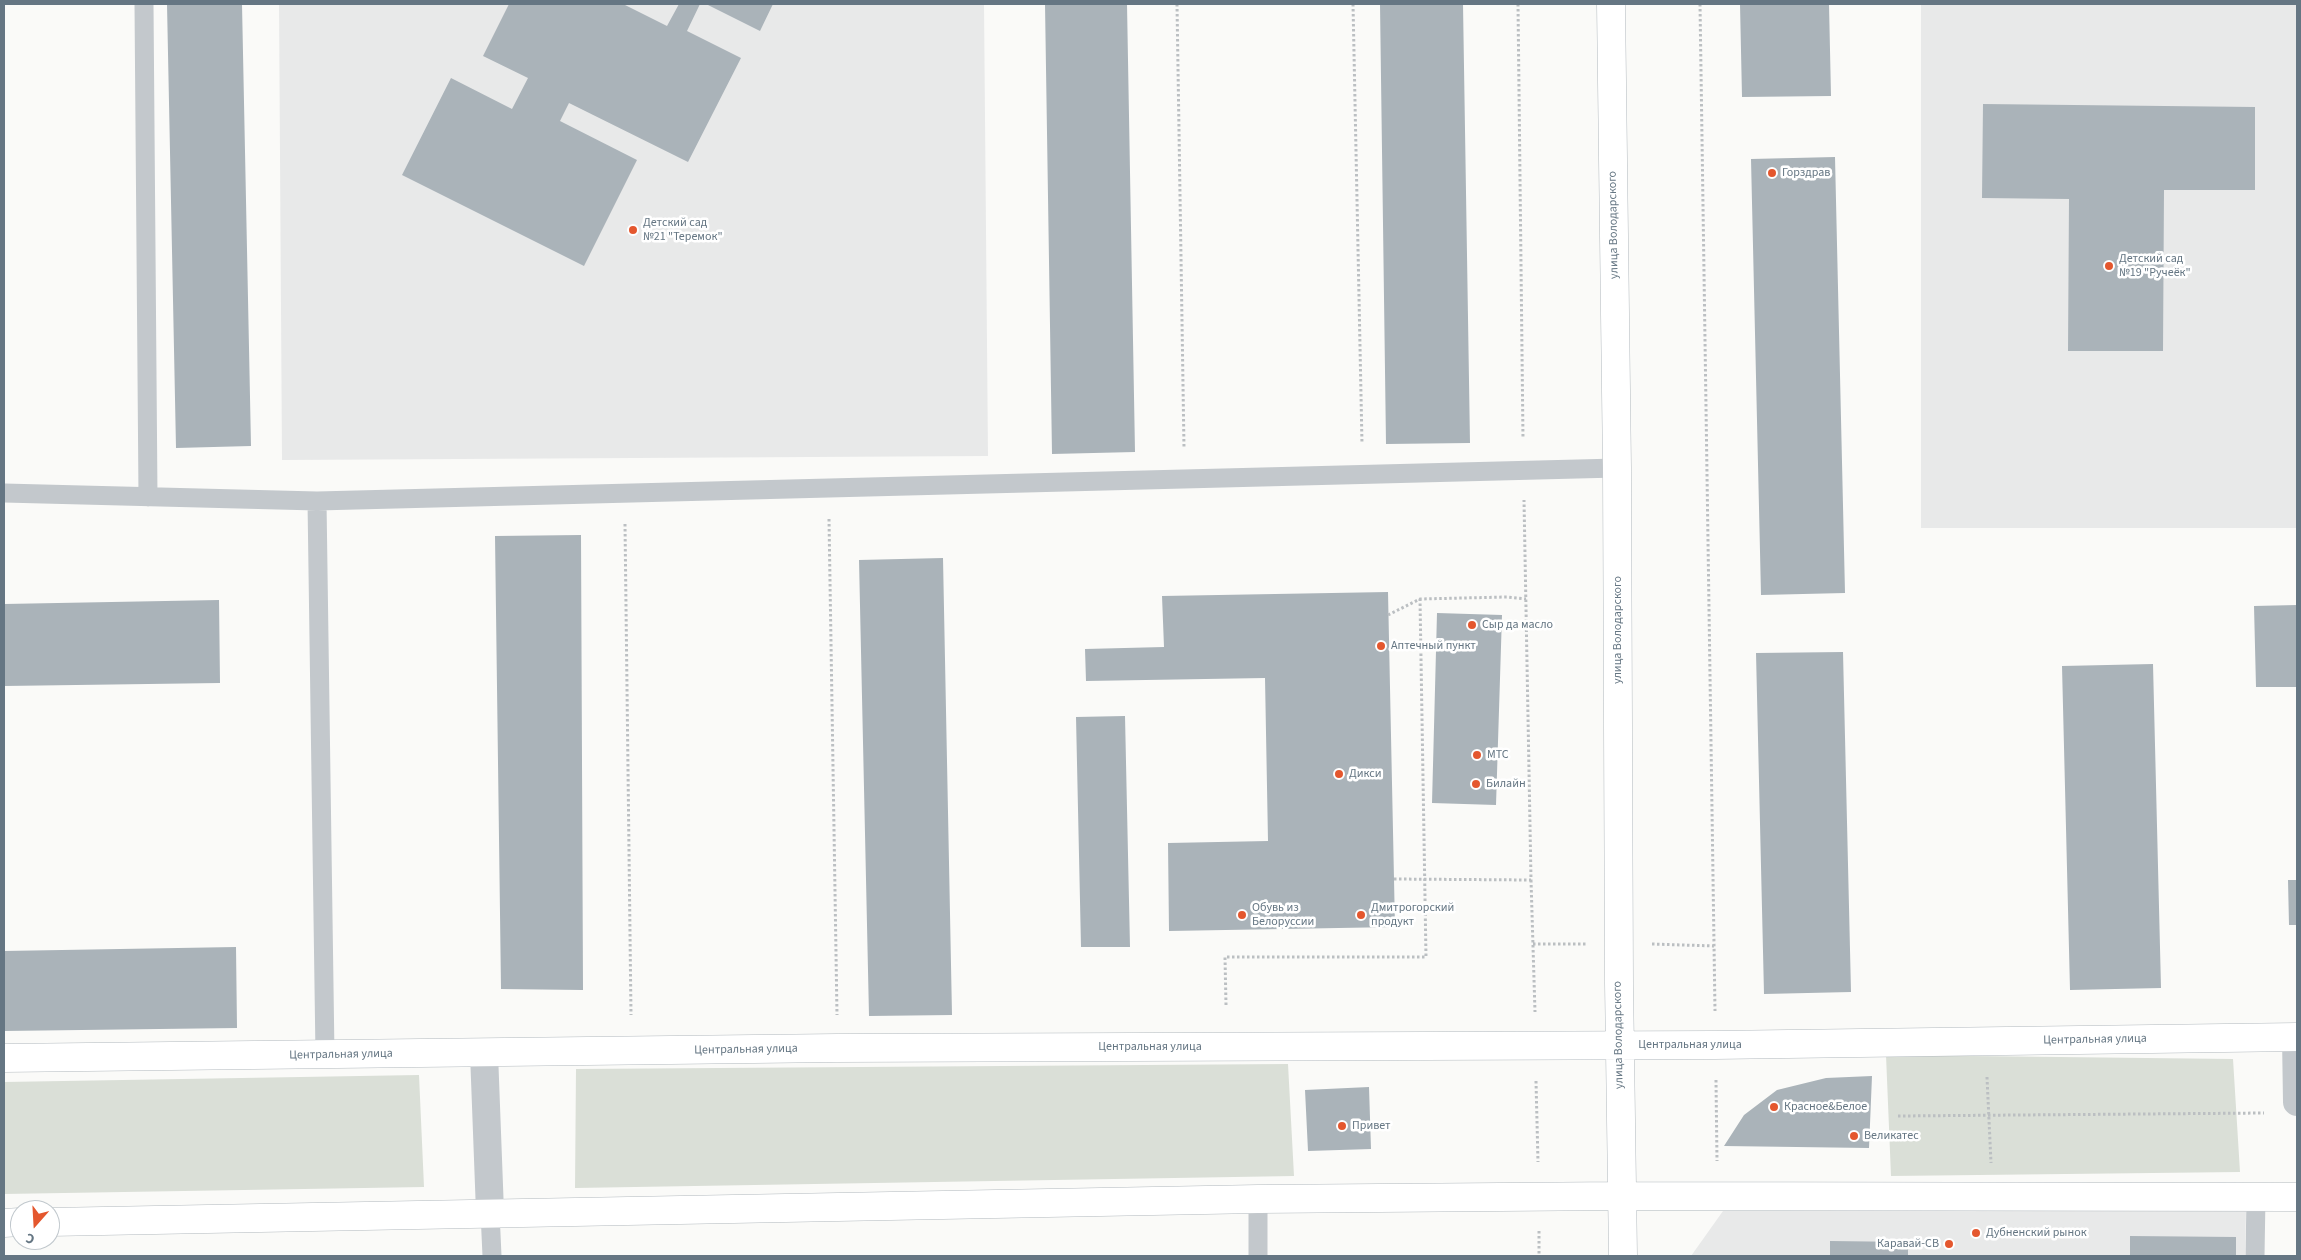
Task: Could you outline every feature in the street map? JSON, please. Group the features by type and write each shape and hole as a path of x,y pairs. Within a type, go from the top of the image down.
{"street":[{"name":"улица Володарского","path":"1611,4 1617,468 1621,1196 1623,1256"},
{"name":"Центральная улица","path":"4,1058 632,1052 837,1048 1715,1045 2297,1038"},
{"path":"2297,1038 2297,1102"},
{"path":"484,1052 490,1212"},
{"path":"60,1222 490,1212 1258,1199 1621,1196 2297,1197"}],"lane":[{"path":"144,4 148,497"},
{"path":"4,492 317,501 1617,468"},
{"path":"317,501 325,1055"},
{"path":"2255,1256 2256,1197"},
{"path":"1258,1199 1258,1256"},
{"path":"490,1212 492,1256"}],"path":[{"path":"1177,4 1184,479"},
{"path":"1353,4 1362,475"},
{"path":"1394,879 1531,880 1518,4"},
{"path":"1700,4 1717,1197"},
{"path":"828,488 837,1048"},
{"path":"625,493 632,1052"},
{"path":"1388,615 1420,599 1507,597 1526,599"},
{"path":"1226,1005 1225,957 1426,957 1420,599"},
{"path":"1985,1041 1993,1196"},
{"path":"1898,1116 2268,1113"}],"shaded area":[{"name":"Детский сад №21 \"Теремок\"","path":"279,4 984,4 988,456 282,460"},
{"name":"Детский сад №19 \"Ручеёк\"","path":"1921,4 2297,4 2297,528 1921,528"},
{"path":"1886,1055 2233,1059 2240,1172 1891,1176"},
{"path":"1288,1064 1294,1176 575,1188 576,1069"},
{"path":"419,1075 424,1187 4,1194 4,1082"},
{"name":"Дубненский рынок","path":"1723,1211 2246,1211 2245,1256 1691,1256"}],"building":[{"path":"167,4 242,4 251,446 176,448"},
{"path":"509,4 623,4 667,26 679,4 700,4 687,31 741,58 688,162 569,103 560,121 637,160 584,266 402,175 451,78 512,109 528,78 483,56"},
{"path":"706,4 773,4 760,31"},
{"path":"1045,4 1127,4 1135,452 1052,454"},
{"path":"1380,4 1463,4 1470,443 1386,444"},
{"path":"1740,4 1829,4 1831,96 1742,97"},
{"path":"1983,104 2255,107 2255,190 2164,190 2163,351 2068,351 2069,199 1982,198"},
{"path":"1835,157 1845,593 1761,595 1751,159"},
{"path":"581,535 583,990 501,989 495,536"},
{"path":"943,558 952,1015 869,1016 859,560"},
{"path":"1388,592 1395,927 1169,931 1168,843 1268,841 1265,678 1086,681 1085,649 1164,647 1162,596"},
{"path":"219,600 220,683 4,686 4,604"},
{"path":"2297,605 2297,687 2256,687 2254,606"},
{"path":"1437,613 1502,615 1496,805 1432,803"},
{"path":"1843,652 1851,992 1764,994 1756,653"},
{"path":"2153,664 2161,988 2070,990 2062,666"},
{"path":"1125,716 1130,947 1081,947 1076,717"},
{"path":"2288,880 2297,880 2297,925 2289,925"},
{"path":"236,947 237,1028 4,1031 4,951"},
{"path":"1872,1076 1869,1148 1724,1146 1744,1115 1777,1090 1826,1078"},
{"path":"1369,1087 1371,1149 1308,1151 1305,1090"},
{"path":"2130,1236 2236,1237 2236,1256 2130,1256"},
{"path":"1830,1241 1908,1242 1908,1256 1830,1256"}],"place":[{"name":"Горздрав","path":"1772,173"},
{"name":"Детский сад №21 \"Теремок\"","path":"633,230"},
{"name":"Детский сад №19 \"Ручеёк\"","path":"2109,266"},
{"name":"Сыр да масло","path":"1472,625"},
{"name":"Аптечный пункт","path":"1381,646"},
{"name":"МТС","path":"1477,755"},
{"name":"Дикси","path":"1339,774"},
{"name":"Билайн","path":"1476,784"},
{"name":"Обувь из Белоруссии","path":"1242,915"},
{"name":"Дмитрогорский продукт","path":"1361,915"},
{"name":"Красное&Белое","path":"1774,1107"},
{"name":"Привет","path":"1342,1126"},
{"name":"Великатес","path":"1854,1136"},
{"name":"Дубненский рынок","path":"1976,1233"},
{"name":"Каравай-СВ","path":"1949,1244"}]}
